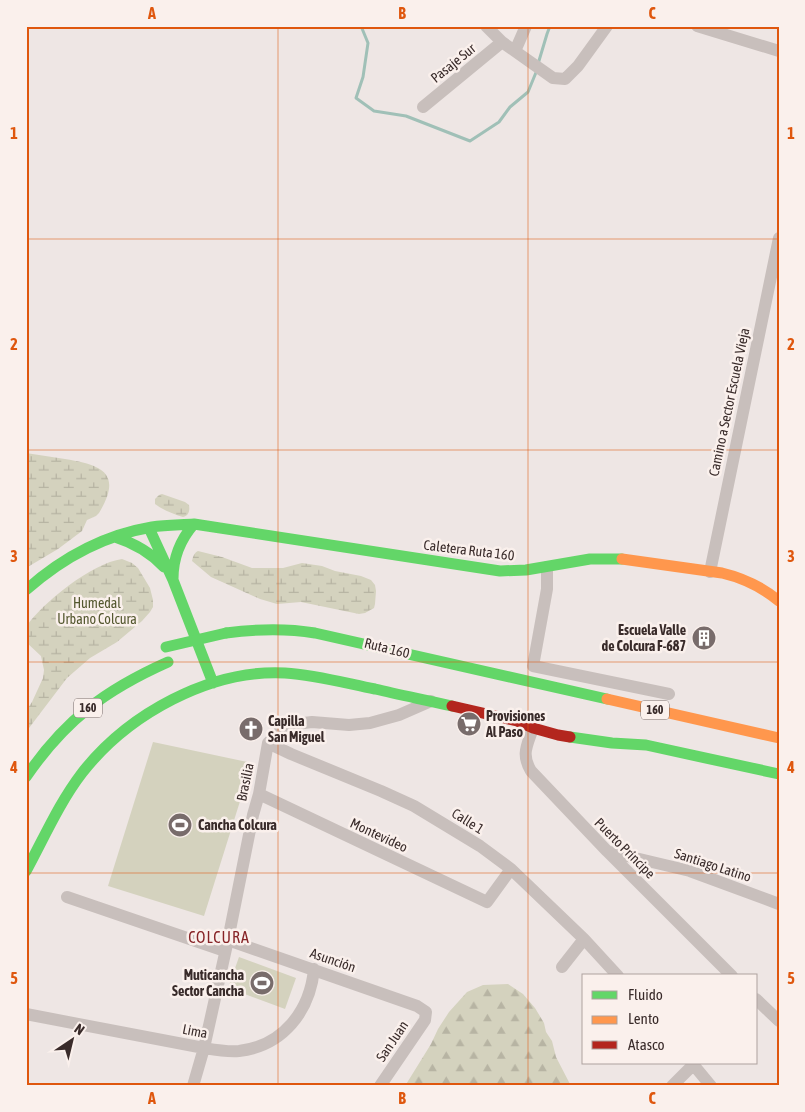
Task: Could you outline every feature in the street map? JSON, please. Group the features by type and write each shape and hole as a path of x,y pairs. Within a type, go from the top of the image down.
{"main road":[{"name":"Caletera Ruta 160","path":"26,590 44,574 96,544 149,528 194,524 485,569 516,571 547,567 576,560 605,558 634,561 735,576 747,580 764,590 779,602"},
{"path":"173,580 176,551 183,536 194,524"},
{"path":"149,528 173,580 213,682"},
{"path":"115,537 148,552 160,563 173,580"},
{"name":"Ruta 160","path":"153,652 166,647 240,631 269,629 309,631 779,738"},
{"path":"193,656 210,652"},
{"name":"160","path":"26,777 53,742 80,714 96,701 149,670 172,661"},
{"path":"26,871 72,787 107,746 149,713 198,688 213,682 254,674 295,675 332,680 517,721 558,735 612,743 646,745 779,774"}],"street":[{"path":"486,26 502,42 553,78 565,79 578,66 607,26"},
{"path":"515,51 526,26"},
{"path":"698,26 779,51"},
{"name":"Pasaje Sur","path":"423,107 502,42"},
{"name":"Camino a Sector Escuela Vieja","path":"710,572 779,238"},
{"path":"547,567 547,589 533,666 669,694"},
{"path":"268,743 284,728 296,724 312,722 349,725 370,723 399,715 431,701"},
{"name":"Puerto Príncipe","path":"533,728 525,759 536,777 607,852 730,974"},
{"name":"Brasilia","path":"193,1086 204,1048 227,946 268,743"},
{"name":"Calle 1","path":"268,743 414,806 471,841 511,868 584,939 616,974"},
{"name":"Montevideo","path":"259,794 487,902 511,868"},
{"name":"Santiago Latino","path":"607,852 690,871 779,904"},
{"name":"Asunción","path":"67,897 227,946 314,969 417,1006 426,1012"},
{"path":"562,967 584,939"},
{"name":"Lima","path":"26,1014 204,1048 240,1051 263,1044 284,1032 306,1004 314,969"},
{"path":"758,1000 776,1013"},
{"name":"San Juan","path":"380,1086 425,1020 426,1012"},
{"path":"672,1086 693,1064 711,1086"}],"green space":[{"name":"Humedal Urbano Colcura","path":"26,453 89,464 105,473 109,480 109,489 99,513 87,520 82,531 58,549 26,568"},
{"path":"162,494 189,505 188,514 183,517 168,512 155,504 155,499"},
{"path":"198,551 252,568 283,568 302,563 361,576 371,580 375,585 374,608 359,614 301,602 277,604 260,599 211,577 192,561"},
{"name":"Humedal Urbano Colcura","path":"122,559 138,568 150,588 153,607 142,621 117,642 90,658 67,678 26,732 26,711 43,678 44,670 41,656 26,642 26,627 33,617 69,585 97,568"},
{"name":"Cancha Colcura","path":"153,742 252,763 204,916 108,886"},
{"name":"Muticancha Sector Cancha","path":"239,957 296,978 285,1009 228,988"},
{"path":"508,984 523,994 535,1008 544,1023 546,1032 552,1041 556,1057 571,1086 405,1086 449,1012 467,992 483,985"}],"waterway":[{"path":"361,26 368,43 363,77 356,98 374,111 406,116 470,141 499,122 510,107 528,92 537,70"},
{"path":"538,64 550,26"}],"traffic: fast":[{"path":"173,579 174,563 178,549 194,524"},
{"path":"26,590 69,558 101,542 134,531 168,525 194,524 500,571 526,570 590,559 622,559"},
{"path":"149,528 173,580 213,683"},
{"path":"115,537 141,549 164,567"},
{"path":"226,633 270,630 293,630 315,633 607,699"},
{"path":"166,647 226,633"},
{"path":"26,777 56,739 88,709 125,684 168,662"},
{"path":"26,871 66,796 82,773 101,752 147,714 173,699 200,687 228,679 257,674 285,673 330,680 452,706"},
{"path":"570,737 612,743 646,745 779,774"}],"traffic: slow":[{"path":"622,559 730,575 759,587 779,601"},
{"path":"607,699 779,738"}],"traffic: jam":[{"path":"452,706 517,721 533,728 570,737"}],"place":[{"name":"Escuela Valle de Colcura F-687","path":"704,638"},
{"name":"Provisiones Al Paso","path":"469,724"},
{"name":"Capilla San Miguel","path":"251,729"},
{"name":"Cancha Colcura","path":"180,825"},
{"name":"Muticancha Sector Cancha","path":"262,983"}],"district":[{"name":"COLCURA","path":"219,937"}]}
